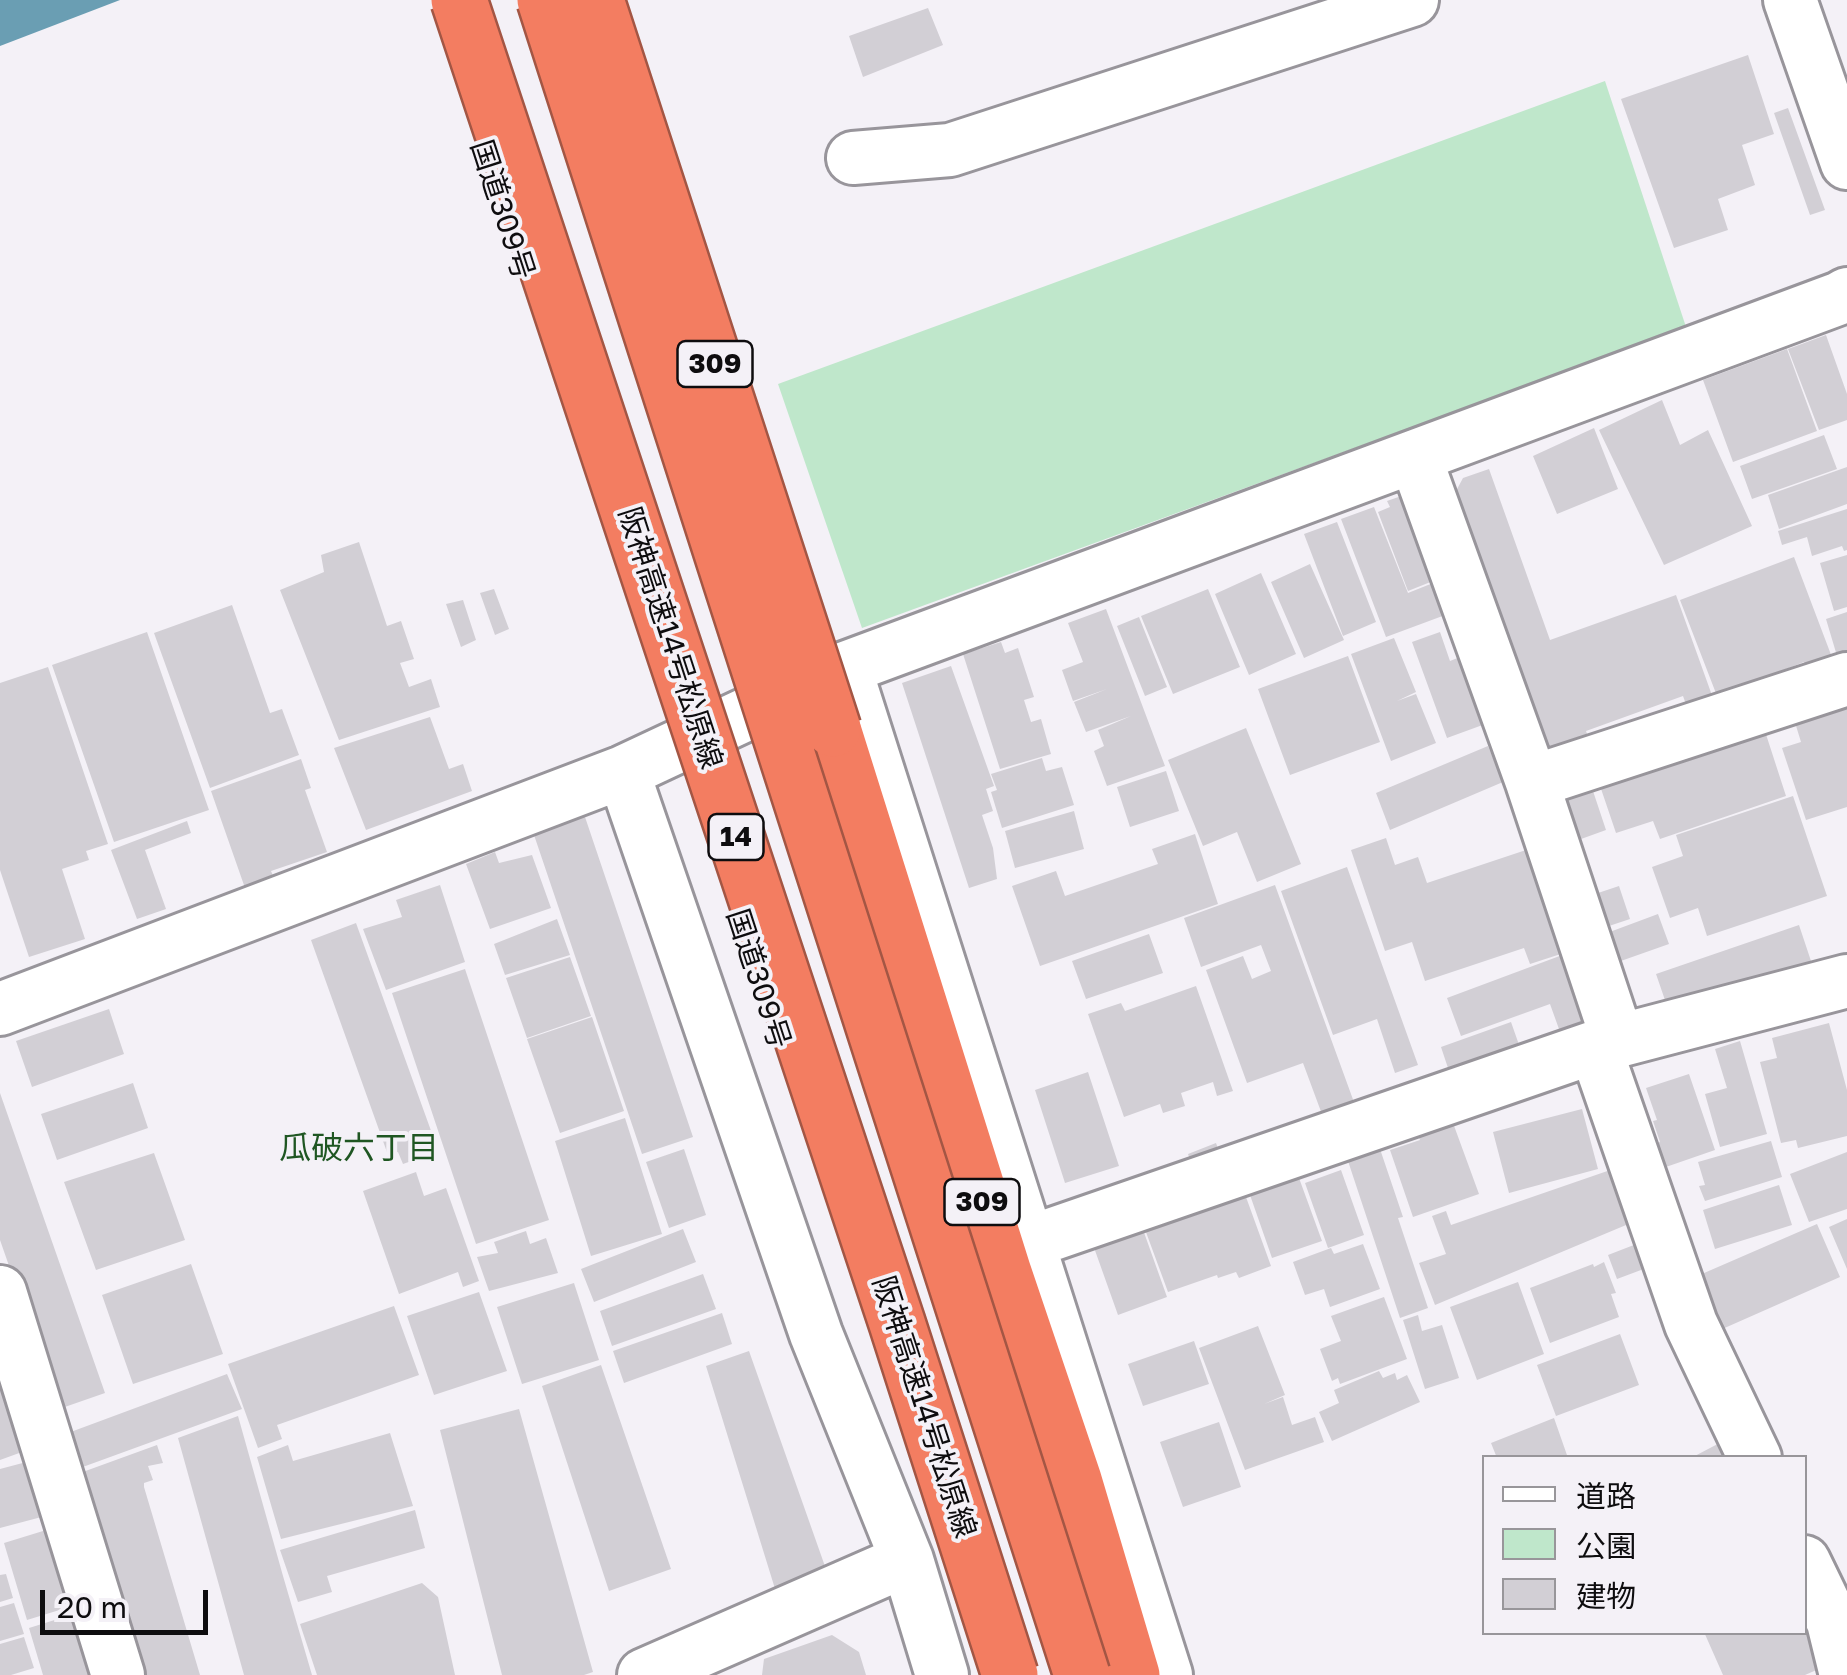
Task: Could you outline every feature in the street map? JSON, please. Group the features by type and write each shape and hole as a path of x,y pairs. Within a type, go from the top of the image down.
{"highway":[{"name":"国道309号","path":"432,0 877,1335 982,1675"},
{"name":"阪神高速14号松原線","path":"459,0 1010,1675"},
{"name":"14","path":"546,0 1082,1675"},
{"name":"309","path":"596,0 1074,1480 1132,1675"}],"street":[{"path":"853,158 950,150 1412,0"},
{"path":"1790,0 1847,163"},
{"path":"0,1010 623,772 845,668 1415,456 1845,304"},
{"path":"1415,456 1532,782 1691,1324 1753,1455"},
{"path":"845,668 1166,1675"},
{"path":"1532,782 1847,679"},
{"path":"623,772 816,1334 907,1560 942,1675"},
{"path":"1026,1243 1607,1044 1847,981"},
{"path":"0,1292 118,1675"},
{"path":"644,1675 907,1560"},
{"path":"1807,1567 1840,1620 1846,1675"}],"green space":[{"path":"1605,81 1686,327 862,628 778,384"}],"water":[{"path":"0,0 120,0 0,46"}],"building":[{"path":"928,8 943,45 863,77 849,36"},
{"path":"1748,55 1774,134 1742,145 1755,185 1718,199 1728,230 1674,248 1621,99"},
{"path":"1788,108 1825,210 1810,215 1774,113"},
{"path":"1826,335 1847,394 1847,420 1819,430 1788,349"},
{"path":"1787,349 1817,431 1733,462 1703,380"},
{"path":"1662,400 1680,445 1708,430 1752,526 1664,565 1599,430"},
{"path":"1594,428 1618,489 1557,514 1533,456"},
{"path":"1824,435 1837,469 1752,499 1740,466"},
{"path":"1847,467 1847,504 1779,529 1768,495"},
{"path":"1489,469 1550,640 1676,595 1714,701 1688,710 1683,696 1586,731 1596,759 1559,772 1548,743 1533,748 1448,506 1463,478"},
{"path":"1410,493 1443,577 1408,591 1378,512 1390,507 1387,501"},
{"path":"1374,507 1408,593 1443,579 1456,611 1386,637 1341,519"},
{"path":"1847,509 1847,550 1842,546 1812,556 1807,537 1782,545 1778,531"},
{"path":"1337,522 1376,622 1343,636 1304,534"},
{"path":"359,542 387,626 401,621 414,659 400,663 409,687 431,679 440,707 339,740 280,590 324,572 321,555"},
{"path":"1847,555 1847,607 1834,611 1820,563"},
{"path":"1794,557 1833,660 1806,669 1804,662 1717,696 1680,600"},
{"path":"1310,564 1344,640 1304,658 1271,582"},
{"path":"1261,573 1296,654 1249,675 1215,594"},
{"path":"494,589 509,629 495,635 480,593"},
{"path":"1208,589 1240,667 1173,694 1141,616"},
{"path":"463,600 476,640 461,647 446,604"},
{"path":"232,605 270,713 282,709 299,755 210,788 154,633"},
{"path":"1106,609 1165,766 1107,786 1094,751 1104,746 1098,730 1131,716 1086,732 1074,702 1107,689 1073,701 1062,670 1083,662 1068,623"},
{"path":"1847,612 1847,664 1840,666 1826,619"},
{"path":"1139,617 1167,687 1145,696 1117,626"},
{"path":"147,632 209,810 114,842 52,665"},
{"path":"1440,632 1450,661 1475,651 1499,719 1447,738 1412,642"},
{"path":"1394,638 1416,692 1397,701 1416,694 1436,743 1391,761 1351,654"},
{"path":"1001,642 1005,653 1018,648 1034,697 1024,700 1031,722 1041,719 1051,754 1000,769 963,654"},
{"path":"1348,656 1380,742 1290,775 1258,689"},
{"path":"951,666 994,786 986,789 993,811 982,815 993,848 997,879 969,888 902,683"},
{"path":"48,667 108,844 86,851 89,860 62,869 85,939 29,957 0,870 0,683"},
{"path":"1847,699 1847,807 1806,820 1782,748 1801,742 1793,716"},
{"path":"430,717 449,769 463,764 472,791 366,830 334,748"},
{"path":"1762,722 1786,796 1660,839 1653,821 1616,833 1597,777"},
{"path":"1246,728 1301,864 1257,882 1237,832 1203,846 1168,760"},
{"path":"1488,746 1503,782 1390,830 1376,793"},
{"path":"1042,758 1046,771 1062,767 1074,805 1002,828 991,792 997,790 991,774"},
{"path":"301,759 311,788 305,790 327,852 271,871 274,878 245,888 211,791"},
{"path":"1166,771 1179,811 1130,827 1117,787"},
{"path":"1589,779 1606,830 1570,843 1553,790"},
{"path":"1793,796 1827,896 1707,936 1698,908 1670,918 1652,867 1683,856 1676,835"},
{"path":"1074,811 1084,849 1015,868 1005,831"},
{"path":"584,814 693,1137 642,1154 533,832"},
{"path":"187,821 191,833 145,850 166,909 137,919 111,850"},
{"path":"1195,834 1218,904 1040,966 1012,886 1056,871 1065,896 1158,864 1152,849"},
{"path":"1386,838 1395,865 1418,857 1427,883 1538,846 1573,950 1530,964 1524,948 1425,981 1412,942 1385,951 1351,850"},
{"path":"495,852 499,863 532,855 551,908 490,929 466,864"},
{"path":"1347,867 1418,1065 1395,1073 1377,1019 1333,1035 1281,891"},
{"path":"440,885 465,962 386,990 363,929 402,917 396,900"},
{"path":"1275,885 1355,1105 1323,1117 1303,1063 1247,1083 1206,970 1243,956 1252,979 1271,971 1261,945 1201,967 1184,918"},
{"path":"1619,886 1630,919 1600,929 1589,896"},
{"path":"1658,914 1669,944 1618,962 1607,933"},
{"path":"557,919 570,955 505,975 494,944"},
{"path":"356,923 434,1139 412,1147 417,1159 403,1164 398,1152 388,1155 311,940"},
{"path":"1799,925 1815,973 1666,1003 1656,974"},
{"path":"1149,934 1163,973 1086,999 1072,961"},
{"path":"1573,951 1601,1029 1564,1043 1550,1004 1461,1036 1447,998"},
{"path":"570,957 591,1016 527,1038 506,978"},
{"path":"465,969 549,1220 476,1244 392,993"},
{"path":"1196,986 1233,1091 1217,1096 1213,1082 1181,1093 1185,1106 1163,1113 1160,1104 1124,1117 1088,1014 1121,1003 1125,1011"},
{"path":"109,1009 124,1054 32,1087 16,1041"},
{"path":"592,1017 624,1111 560,1133 527,1039"},
{"path":"1511,1022 1524,1059 1453,1083 1441,1047"},
{"path":"1829,1023 1847,1090 1847,1136 1798,1148 1796,1140 1781,1143 1760,1062 1777,1058 1772,1038"},
{"path":"1740,1041 1767,1134 1720,1147 1705,1094 1727,1088 1715,1049"},
{"path":"1088,1072 1119,1166 1065,1183 1035,1090"},
{"path":"1689,1074 1715,1150 1663,1168 1655,1144 1660,1142 1653,1121 1657,1120 1646,1088"},
{"path":"133,1083 148,1128 57,1160 41,1114"},
{"path":"0,1093 105,1393 59,1409 0,1240"},
{"path":"1582,1109 1598,1169 1509,1193 1493,1132"},
{"path":"625,1118 662,1234 591,1256 555,1141"},
{"path":"1453,1123 1479,1194 1413,1217 1390,1150 1420,1140 1418,1134"},
{"path":"1771,1141 1782,1177 1705,1201 1699,1186 1705,1185 1698,1162"},
{"path":"1216,1143 1221,1157 1193,1168 1188,1154"},
{"path":"684,1149 706,1215 669,1228 646,1162"},
{"path":"1380,1149 1428,1308 1400,1318 1348,1161"},
{"path":"1847,1152 1847,1209 1809,1222 1790,1174"},
{"path":"154,1153 185,1240 96,1270 64,1182"},
{"path":"1619,1167 1638,1220 1435,1305 1419,1263 1446,1254 1432,1216 1446,1211 1451,1225"},
{"path":"1341,1170 1364,1235 1328,1248 1305,1183"},
{"path":"416,1172 424,1196 446,1188 479,1281 463,1287 458,1272 399,1294 363,1191"},
{"path":"1299,1178 1322,1241 1272,1258 1250,1195"},
{"path":"1779,1185 1792,1225 1715,1249 1703,1210"},
{"path":"1242,1186 1271,1266 1239,1278 1236,1272 1218,1278 1217,1275 1168,1292 1143,1224"},
{"path":"1847,1219 1847,1269 1829,1227"},
{"path":"1141,1224 1167,1297 1118,1315 1092,1242"},
{"path":"1817,1224 1840,1277 1711,1334 1688,1280"},
{"path":"683,1229 696,1262 594,1302 581,1269"},
{"path":"526,1231 530,1244 546,1238 558,1273 489,1291 477,1257 498,1253 494,1242"},
{"path":"1639,1243 1649,1267 1617,1279 1608,1255"},
{"path":"1363,1244 1380,1289 1330,1307 1324,1289 1305,1295 1293,1262 1331,1248 1334,1254"},
{"path":"1604,1262 1616,1293 1611,1294 1619,1317 1550,1343 1530,1288"},
{"path":"191,1264 223,1354 133,1384 102,1295"},
{"path":"703,1274 716,1309 612,1346 600,1311"},
{"path":"1518,1282 1544,1354 1477,1380 1450,1307"},
{"path":"574,1283 599,1360 522,1384 497,1307"},
{"path":"479,1292 507,1371 434,1395 407,1316"},
{"path":"1384,1297 1407,1359 1340,1384 1338,1378 1332,1381 1320,1349 1341,1341 1331,1316"},
{"path":"394,1306 419,1375 277,1425 282,1439 258,1448 228,1364"},
{"path":"722,1313 732,1344 624,1383 613,1351"},
{"path":"1418,1315 1422,1331 1442,1325 1459,1378 1425,1389 1403,1320"},
{"path":"1258,1326 1285,1395 1264,1404 1283,1397 1292,1425 1315,1417 1324,1442 1245,1470 1199,1348"},
{"path":"1620,1334 1639,1385 1556,1416 1537,1365"},
{"path":"1194,1341 1209,1384 1143,1406 1128,1364"},
{"path":"749,1351 827,1572 776,1592 706,1366"},
{"path":"0,1354 33,1448 0,1460"},
{"path":"601,1365 671,1569 609,1591 542,1386"},
{"path":"1379,1371 1383,1378 1395,1373 1397,1380 1407,1375 1420,1402 1332,1441 1319,1412 1339,1403 1334,1390"},
{"path":"227,1374 242,1409 80,1468 68,1433"},
{"path":"519,1409 593,1672 584,1675 502,1675 440,1430"},
{"path":"238,1416 312,1675 244,1675 178,1438"},
{"path":"1554,1418 1567,1455 1496,1455 1491,1443"},
{"path":"1219,1422 1241,1487 1183,1507 1160,1442"},
{"path":"390,1433 413,1506 281,1539 257,1457 288,1445 293,1461"},
{"path":"1731,1437 1740,1455 1697,1455"},
{"path":"157,1445 163,1463 148,1466 153,1480 144,1483 144,1487 200,1675 133,1675 80,1473"},
{"path":"34,1460 49,1515 0,1528 0,1469"},
{"path":"415,1510 425,1548 327,1576 332,1592 298,1602 280,1550"},
{"path":"56,1527 79,1604 27,1620 4,1543"},
{"path":"6,1574 13,1598 0,1602 0,1575"},
{"path":"422,1583 438,1597 455,1675 317,1675 300,1624"},
{"path":"14,1603 24,1634 0,1641 0,1607"},
{"path":"77,1613 96,1675 43,1675 29,1628"},
{"path":"1807,1618 1828,1665 1805,1675 1723,1675 1705,1635 1807,1635"},
{"path":"832,1635 859,1652 866,1675 762,1675 764,1659"},
{"path":"24,1637 34,1668 0,1675 0,1644"}],"district":[{"name":"瓜破六丁目","path":"359,1149"}]}
